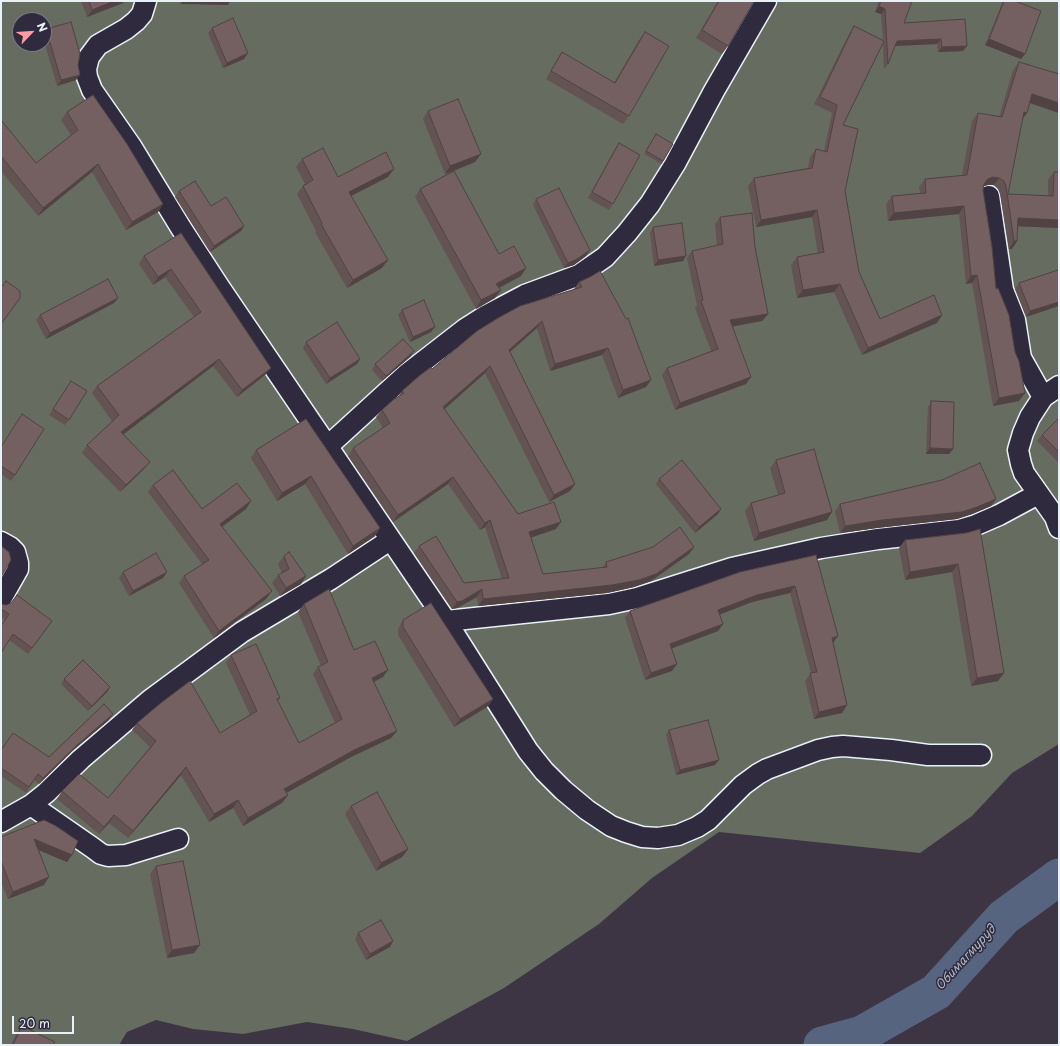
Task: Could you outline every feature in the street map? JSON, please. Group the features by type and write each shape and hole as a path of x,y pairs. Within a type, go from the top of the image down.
{"street":[{"path":"146,1 142,14 136,21 126,29 98,45 89,57 86,69 89,84 92,90 131,146 218,285 446,621 528,751 544,771 563,790 587,810 611,826 642,837 658,838 683,833 696,827 708,820 743,785 758,774 767,769 818,750 843,746 928,755 981,755"},
{"path":"328,446 412,369 465,329 487,315 525,295 579,275 605,257 627,233 650,204 675,164 718,84 766,1"},
{"path":"989,196 1003,290 1015,320 1021,358 1043,397"},
{"path":"1059,386 1043,397 1030,417 1018,450 1024,473 1055,517 1059,528"},
{"path":"446,621 609,604 637,598 732,568 822,548 878,539 959,530 998,516 1038,494"},
{"path":"1,822 31,805 46,793 81,759 150,700 242,632 331,579 390,540"},
{"path":"1,542 15,552 18,569 1,599"},
{"path":"31,805 101,854 108,856 126,855 178,839"}],"green space":[{"path":"1,1 1059,1 1059,744 1012,773 972,816 920,853 719,832 652,878 599,924 504,988 407,1041 353,1029 307,1022 243,1034 193,1029 156,1020 127,1032 119,1045 1,1045"}],"building":[{"path":"89,1 114,1 92,10"},
{"path":"719,1 754,1 728,46 702,30"},
{"path":"881,1 912,1 904,23 965,19 967,46 942,47 941,39 897,41 888,64 885,9 879,6"},
{"path":"1004,1 1015,1 1041,11 1025,54 989,39"},
{"path":"233,18 248,53 227,63 212,28"},
{"path":"71,22 80,54 78,65 80,75 61,80 52,49 52,27"},
{"path":"854,26 884,41 843,125 858,129 845,191 859,272 880,319 934,295 942,315 868,348 840,284 803,290 797,257 824,252 817,210 761,220 754,178 812,168 816,149 827,152 837,105 820,97"},
{"path":"645,32 669,46 629,116 551,71 562,52 615,83"},
{"path":"1019,62 1059,74 1059,103 1032,94 1027,113 1024,112 1008,194 1053,196 1054,172 1059,172 1059,220 1018,218 1017,241 1014,241 1004,181 993,177 988,179 984,184 983,190 992,247 996,289 998,288 1009,315 1015,352 1019,361 1025,393 999,398 977,275 971,276 964,206 894,213 892,196 926,193 925,179 967,175 978,113 1002,117"},
{"path":"93,95 127,144 163,204 132,222 98,164 43,208 1,156 1,120 36,163 78,130 67,112"},
{"path":"458,99 481,154 450,166 428,111"},
{"path":"656,134 673,144 663,161 646,151"},
{"path":"619,143 640,155 613,204 592,192"},
{"path":"323,148 338,177 386,152 394,169 349,192 388,260 353,280 321,224 322,223 303,186 313,180 302,159"},
{"path":"454,171 499,254 514,246 526,268 496,284 501,290 481,300 420,189"},
{"path":"195,181 211,206 226,197 244,226 214,246 179,191"},
{"path":"559,188 590,250 568,263 536,199"},
{"path":"752,213 755,247 768,314 730,320 751,377 680,403 667,368 718,349 701,301 703,300 692,251 723,244 720,217"},
{"path":"682,223 686,256 658,260 653,227"},
{"path":"181,233 271,368 242,390 219,359 121,432 150,462 126,485 87,445 119,415 97,386 201,312 171,269 158,277 144,256"},
{"path":"1058,270 1059,302 1030,311 1019,283"},
{"path":"600,271 626,319 628,318 651,380 623,390 608,348 555,364 542,321 509,350 575,484 554,495 490,366 443,407 518,514 554,502 561,522 529,532 543,574 607,567 606,562 653,547 680,527 694,547 656,574 639,580 612,585 483,599 482,589 462,601 457,602 419,546 436,536 464,583 509,578 490,520 485,523 453,477 398,515 353,448 390,423 382,410 404,393 402,391 431,367 432,369 477,331 520,306 582,287 579,282"},
{"path":"108,279 118,298 50,333 40,315"},
{"path":"6,281 20,291 20,298 1,324 1,288"},
{"path":"424,300 435,327 413,337 402,310"},
{"path":"337,322 360,359 330,378 306,342"},
{"path":"403,339 414,351 386,376 375,364"},
{"path":"71,381 87,391 69,420 53,409"},
{"path":"931,401 954,402 953,449 930,448"},
{"path":"22,414 44,429 15,475 1,466 1,447"},
{"path":"1059,418 1059,452 1042,435"},
{"path":"306,419 380,528 353,546 311,476 282,493 256,450"},
{"path":"814,449 832,512 759,533 751,503 785,493 776,460"},
{"path":"682,460 721,509 699,527 659,479"},
{"path":"980,463 996,499 962,512 882,520 845,526 840,504 942,480"},
{"path":"173,470 202,509 237,483 251,501 220,524 272,591 219,631 184,576 209,560 153,485"},
{"path":"980,529 1004,673 977,678 958,564 910,572 905,540 966,533"},
{"path":"1,546 9,552 11,560 1,577"},
{"path":"289,552 306,576 286,588 278,575 289,569 284,556"},
{"path":"156,553 167,572 133,591 123,572"},
{"path":"816,555 838,636 832,638 847,705 819,712 810,673 817,672 795,586 757,595 718,610 723,624 670,644 677,664 651,673 630,611 740,572"},
{"path":"329,589 354,650 375,641 388,670 372,678 397,731 356,749 284,789 288,795 248,818 238,800 214,814 186,767 133,831 114,815 104,827 62,791 79,774 108,798 156,741 137,723 190,681 220,733 257,711 231,655 256,644 280,698 277,699 299,743 342,719 318,667 328,662 304,604"},
{"path":"17,595 52,621 32,648 13,634 1,653 1,626 9,614 1,609 1,604 6,605 11,603"},
{"path":"431,603 493,699 460,719 403,627 403,620"},
{"path":"83,660 110,687 92,706 64,679"},
{"path":"104,704 113,714 77,745 43,778 38,774 29,787 1,768 1,750 13,733 49,757"},
{"path":"708,720 719,760 680,770 669,730"},
{"path":"377,792 408,849 381,863 351,806"},
{"path":"44,820 56,826 78,841 72,855 34,839 49,877 13,892 1,861 1,837"},
{"path":"183,861 200,945 172,950 156,866"},
{"path":"381,920 393,941 370,954 358,933"},
{"path":"22,1026 55,1042 53,1045 13,1045"}],"waterway":[{"name":"Обимагмуруд","path":"822,1045 862,1034 936,992 1004,917 1059,877"}]}
